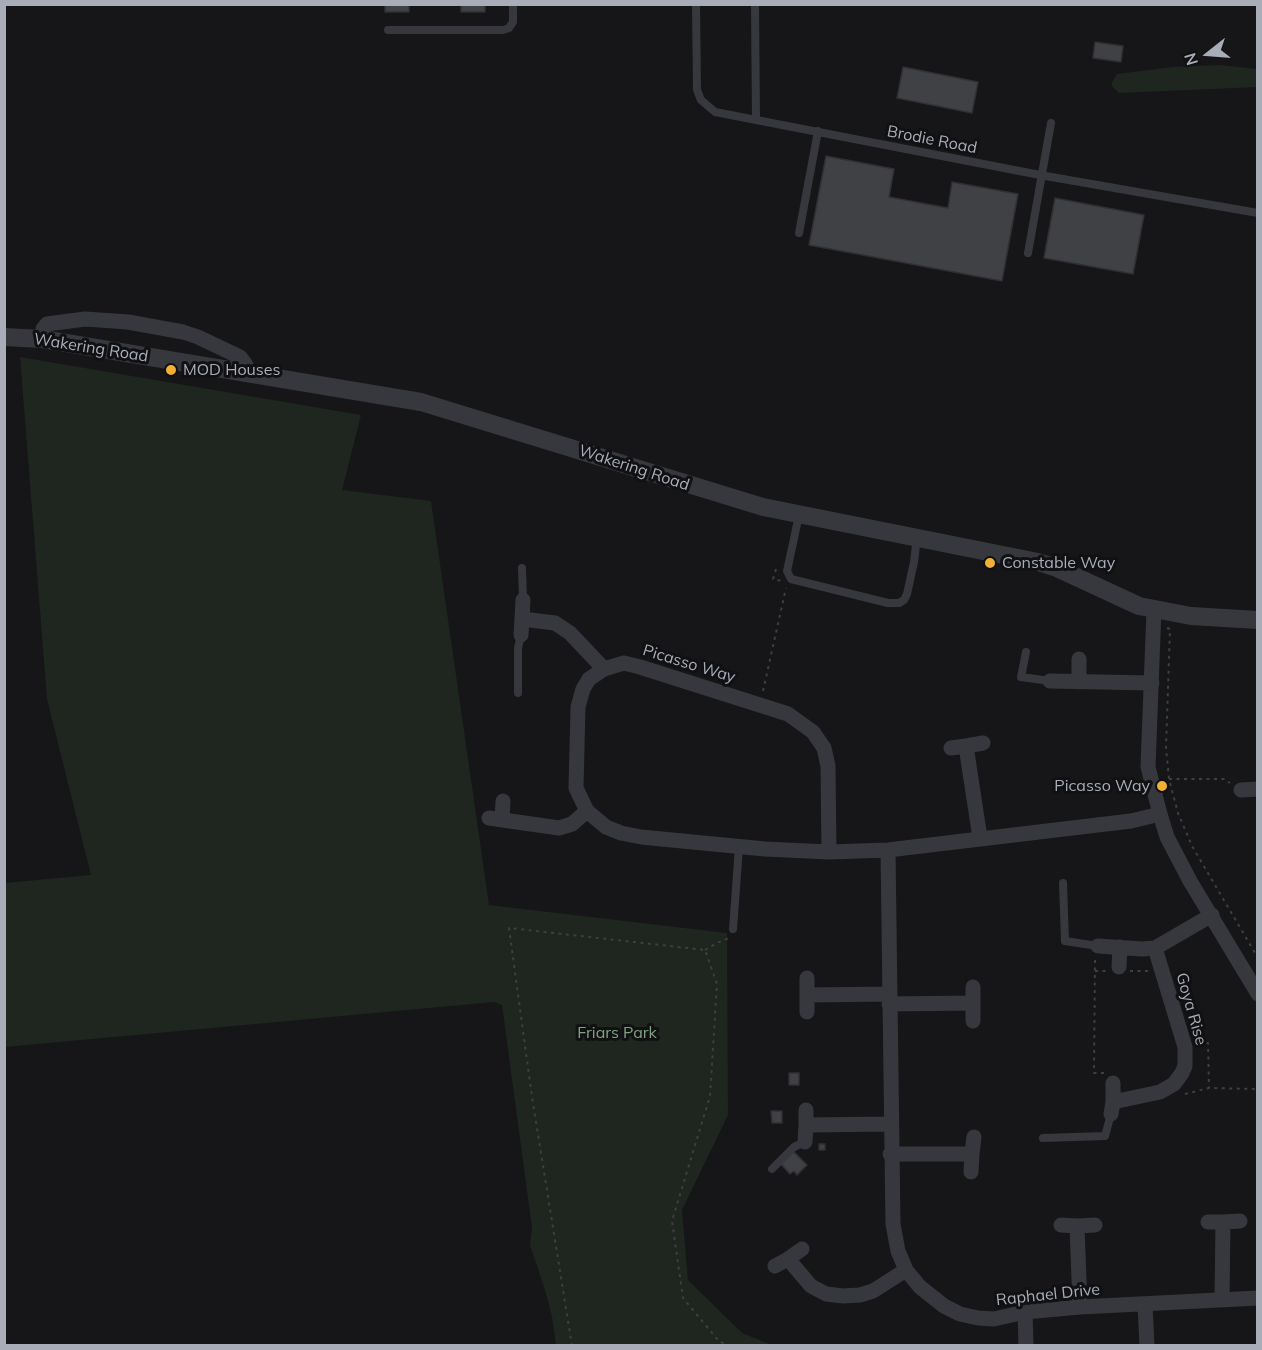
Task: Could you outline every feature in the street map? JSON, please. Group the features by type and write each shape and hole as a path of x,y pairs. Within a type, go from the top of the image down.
{"street":[{"path":"42,339 43,329 47,324 59,321 102,319 128,322 198,337 240,357 246,365 246,373"},
{"name":"Wakering Road","path":"4,337 42,339 421,402 763,507 1038,562 1057,568 1127,601 1154,617 1191,616 1257,620"},
{"path":"521,635 523,600"},
{"path":"1154,617 1148,767 1160,814 1167,837 1177,856 1212,915 1252,972 1257,994"},
{"path":"522,620 555,623 570,633 604,669 589,679 583,689 578,707 576,788 587,811 606,828 621,833 739,847 829,852 888,850 1131,821 1160,814"},
{"path":"1079,659 1079,682"},
{"name":"Picasso Way","path":"604,669 624,663 639,667 788,714 802,722 813,732 824,748 828,766 829,852"},
{"path":"1050,681 1152,683"},
{"path":"980,838 959,747 983,743"},
{"path":"1241,790 1257,789"},
{"path":"503,801 496,819 559,828 572,824 587,811"},
{"name":"Raphael Drive","path":"888,850 892,1224 898,1251 906,1270 931,1297 960,1314 994,1319 1025,1312 1080,1307 1257,1298"},
{"path":"1096,946 1155,948 1212,915"},
{"path":"1119,967 1120,947"},
{"name":"Goya Rise","path":"1155,948 1183,1043 1185,1065 1174,1084"},
{"path":"807,978 807,1012"},
{"path":"973,987 973,1021"},
{"path":"807,995 973,1003"},
{"path":"1113,1083 1112,1108 1160,1092 1174,1084"},
{"path":"805,1142 806,1117 890,1124"},
{"path":"971,1172 974,1137"},
{"path":"891,1154 972,1154"},
{"path":"1222,1299 1215,1222 1240,1221"},
{"path":"1061,1225 1095,1225"},
{"path":"1077,1226 1080,1307"},
{"path":"802,1249 781,1262 811,1286 826,1294 860,1295 873,1291 906,1270"},
{"path":"1145,1305 1147,1346"},
{"path":"1025,1312 1026,1346"}],"lane":[{"path":"387,30 503,30 509,28 513,22 513,4"},
{"name":"Brodie Road","path":"696,4 697,90 701,100 715,112 1040,175 1257,213"},
{"path":"755,4 756,119"},
{"path":"1028,253 1051,123"},
{"path":"799,232 818,131"},
{"path":"799,515 787,571 790,579 888,603 899,603 907,594 917,537"},
{"path":"522,568 523,600"},
{"path":"518,693 518,648 521,635"},
{"path":"1026,652 1021,677 1050,681"},
{"path":"733,929 739,847"},
{"path":"1063,883 1065,941 1096,946"},
{"path":"1043,1138 1105,1136 1112,1108"},
{"path":"772,1168 794,1148 805,1142"}],"path":[{"path":"759,705 788,583 773,579 776,568"},
{"path":"1154,617 1170,629 1166,748 1169,779 1178,813 1192,846 1257,958"},
{"path":"1169,779 1224,778 1241,790"},
{"path":"572,1346 532,1096 509,928 705,950 731,938 733,929"},
{"path":"1096,946 1094,1073 1111,1072 1113,1083"},
{"path":"705,950 717,984 710,1096 672,1221 683,1298 718,1340 727,1346"},
{"path":"1183,1043 1208,1043 1209,1088"},
{"path":"1174,1084 1172,1097 1209,1088 1257,1089"}],"green space":[{"path":"1219,65 1257,69 1257,87 1119,93 1112,86 1117,74 1173,67"},
{"name":"Friars Park","path":"20,357 361,415 342,490 431,501 489,905 727,933 728,1115 682,1210 688,1280 742,1333 772,1345 556,1345 545,1290 530,1245 532,1228 502,1005 494,1002 5,1047 5,883 91,875 47,699"}],"building":[{"path":"385,4 409,4 409,12 385,12"},
{"path":"461,4 485,4 485,12 461,12"},
{"path":"1095,42 1123,46 1121,62 1093,58"},
{"path":"903,67 978,82 972,113 897,98"},
{"path":"826,156 894,169 889,197 948,208 952,182 1018,194 1002,281 809,245"},
{"path":"1055,198 1144,215 1133,274 1044,258"},
{"path":"789,1073 799,1073 799,1085 789,1085"},
{"path":"771,1111 782,1111 782,1123 772,1123"},
{"path":"819,1144 825,1144 825,1150 819,1150"},
{"path":"793,1151 807,1165 797,1175 794,1171 790,1174 780,1163"}],"place":[{"name":"MOD Houses","path":"171,370"},
{"name":"Constable Way","path":"990,563"},
{"name":"Picasso Way","path":"1162,786"}]}
